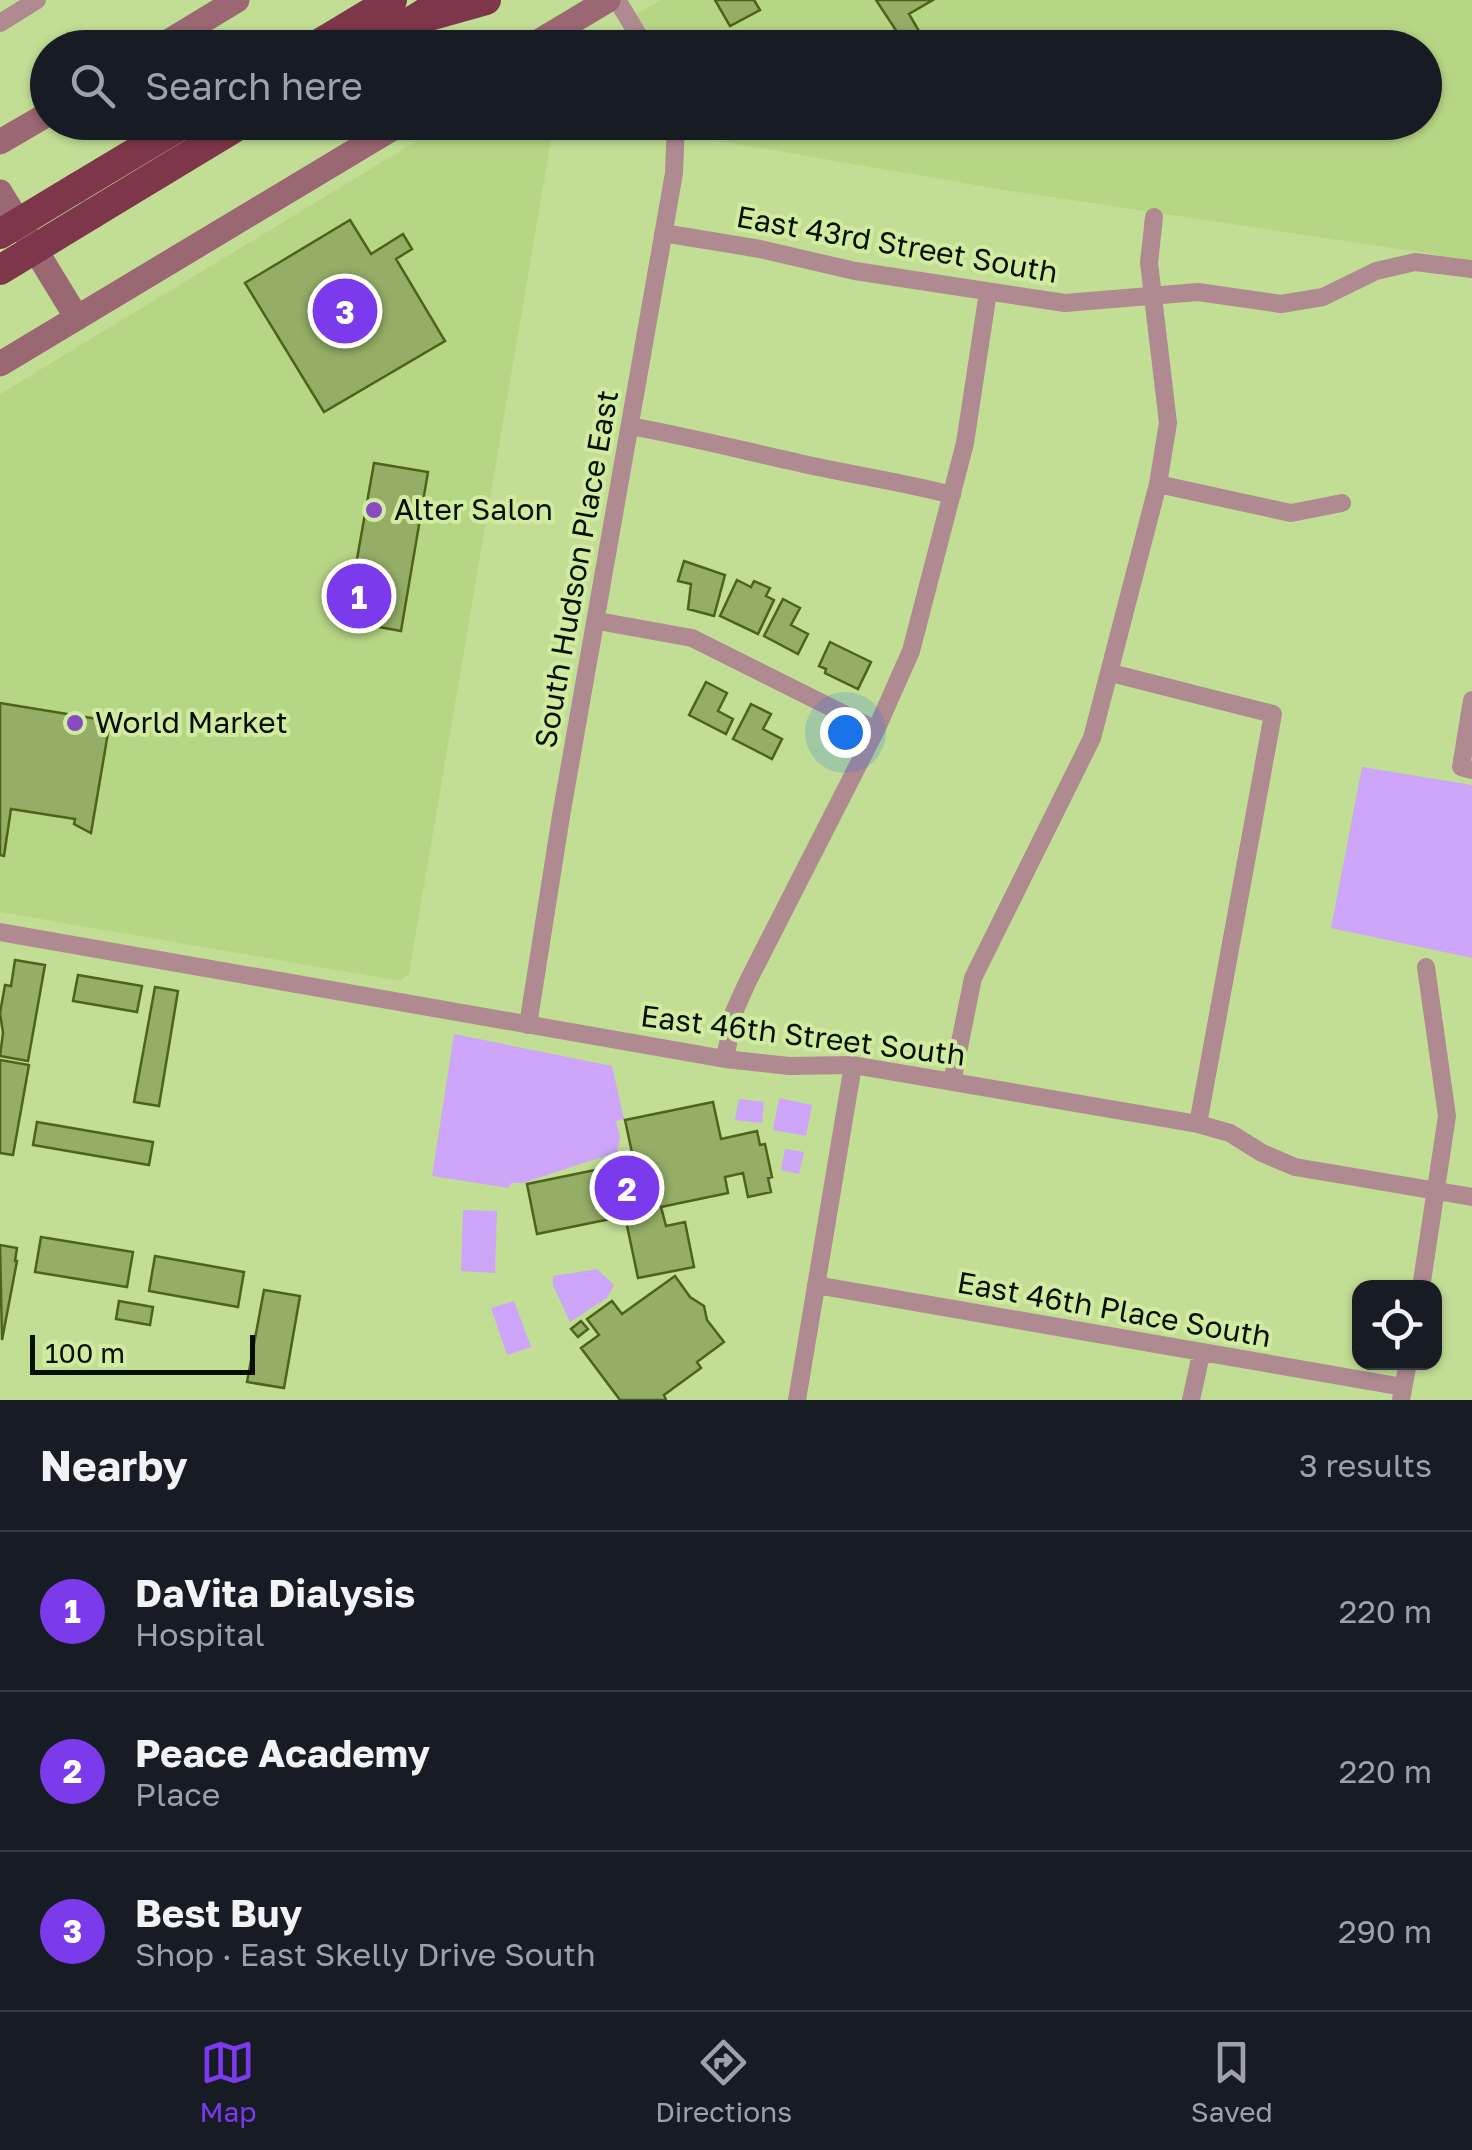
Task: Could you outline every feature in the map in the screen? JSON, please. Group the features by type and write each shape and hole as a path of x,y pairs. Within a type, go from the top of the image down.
{"highway":[{"path":"348,30 396,6 446,0"},
{"path":"396,6 486,0"},
{"path":"380,30 396,6"},
{"path":"0,234 156,140"},
{"path":"0,270 214,140"}],"main road":[{"path":"187,30 236,0"},
{"path":"558,30 608,0"},
{"path":"0,142 30,124"},
{"path":"0,364 373,140"},
{"path":"0,192 77,318"}],"street":[{"path":"0,23 37,0"},
{"path":"617,0 633,30"},
{"name":"South Hudson Place East","path":"528,1025 676,140"},
{"path":"952,1082 972,978 1092,738 1158,484 1168,423 1149,263 1154,216"},
{"name":"East 43rd Street South","path":"663,233 760,249 855,271 1064,303 1198,292 1282,304 1323,297 1395,266 1432,262 1472,268"},
{"path":"725,1059 734,1012 747,983 876,730 910,651 965,443 988,292"},
{"path":"630,426 711,440 952,495"},
{"path":"1158,484 1291,513 1342,502"},
{"path":"598,621 692,638 876,730"},
{"path":"1111,673 1273,714 1198,1124"},
{"path":"1466,768 1472,700"},
{"name":"East 46th Street South","path":"0,932 725,1059 789,1066 853,1065 1198,1124 1230,1133 1262,1154 1295,1168 1472,1196"},
{"path":"1422,1280 1447,1116 1426,966"},
{"path":"798,1400 853,1065"},
{"name":"East 46th Place South","path":"816,1285 1402,1394"},
{"path":"1192,1400 1201,1354"}],"shaded area":[{"path":"661,0 1472,0 1472,260 1004,190 713,140 1442,140 1442,30 646,30 636,14"},
{"path":"418,140 551,140 409,974 400,981 0,912 0,394"},
{"path":"1362,767 1472,785 1472,958 1331,928"},
{"path":"454,1034 612,1066 624,1119 616,1121 620,1137 617,1152 523,1183 511,1183 509,1188 432,1176"},
{"path":"779,1098 812,1105 806,1136 773,1130"},
{"path":"739,1099 764,1102 762,1123 735,1120"},
{"path":"785,1149 804,1152 799,1174 781,1170"},
{"path":"463,1210 497,1211 495,1273 461,1271"},
{"path":"597,1269 614,1285 607,1298 570,1322 553,1285 553,1276"},
{"path":"514,1301 531,1347 507,1355 491,1308"}],"building":[{"path":"715,0 754,0 760,10 730,26"},
{"path":"876,0 933,0 909,14 918,30 896,30"},
{"path":"350,220 371,254 403,234 412,249 396,259 445,341 324,412 245,283"},
{"path":"374,463 428,472 401,631 346,621"},
{"path":"684,561 725,575 714,616 688,609 691,584 678,581"},
{"path":"737,580 751,587 754,581 770,588 766,596 774,600 758,634 720,616"},
{"path":"783,599 800,608 791,625 808,634 798,654 764,636"},
{"path":"830,642 871,662 858,689 819,666"},
{"path":"706,682 727,693 718,711 733,719 726,734 689,715"},
{"path":"0,703 110,721 91,833 74,824 75,819 11,809 4,856 0,855"},
{"path":"751,704 771,714 763,729 782,739 772,759 733,739"},
{"path":"15,960 45,965 28,1061 0,1056 0,1013 5,985 11,986"},
{"path":"78,975 142,986 137,1012 73,1001"},
{"path":"155,987 178,991 159,1106 134,1102"},
{"path":"0,1060 29,1065 13,1155 0,1153"},
{"path":"713,1102 721,1139 757,1131 760,1145 765,1144 771,1192 748,1197 743,1173 725,1177 728,1193 661,1207 666,1226 685,1222 694,1267 638,1278 625,1216 537,1234 527,1184 634,1162 625,1120"},
{"path":"37,1122 153,1142 149,1165 33,1145"},
{"path":"41,1237 133,1252 127,1287 35,1272"},
{"path":"0,1245 17,1248 2,1340"},
{"path":"155,1256 244,1272 238,1307 149,1291"},
{"path":"675,1276 690,1297 704,1306 707,1320 724,1342 697,1362 701,1368 664,1395 666,1400 620,1400 581,1348 599,1335 587,1319 612,1301 622,1314"},
{"path":"264,1290 300,1296 284,1388 247,1382"},
{"path":"119,1301 153,1307 150,1325 116,1319"},
{"path":"581,1321 588,1329 578,1337 571,1329"}],"place":[{"name":"Best Buy","path":"345,311"},
{"name":"Alter Salon","path":"374,510"},
{"name":"DaVita Dialysis","path":"359,596"},
{"name":"World Market","path":"75,723"},
{"name":"Peace Academy","path":"627,1188"}]}
